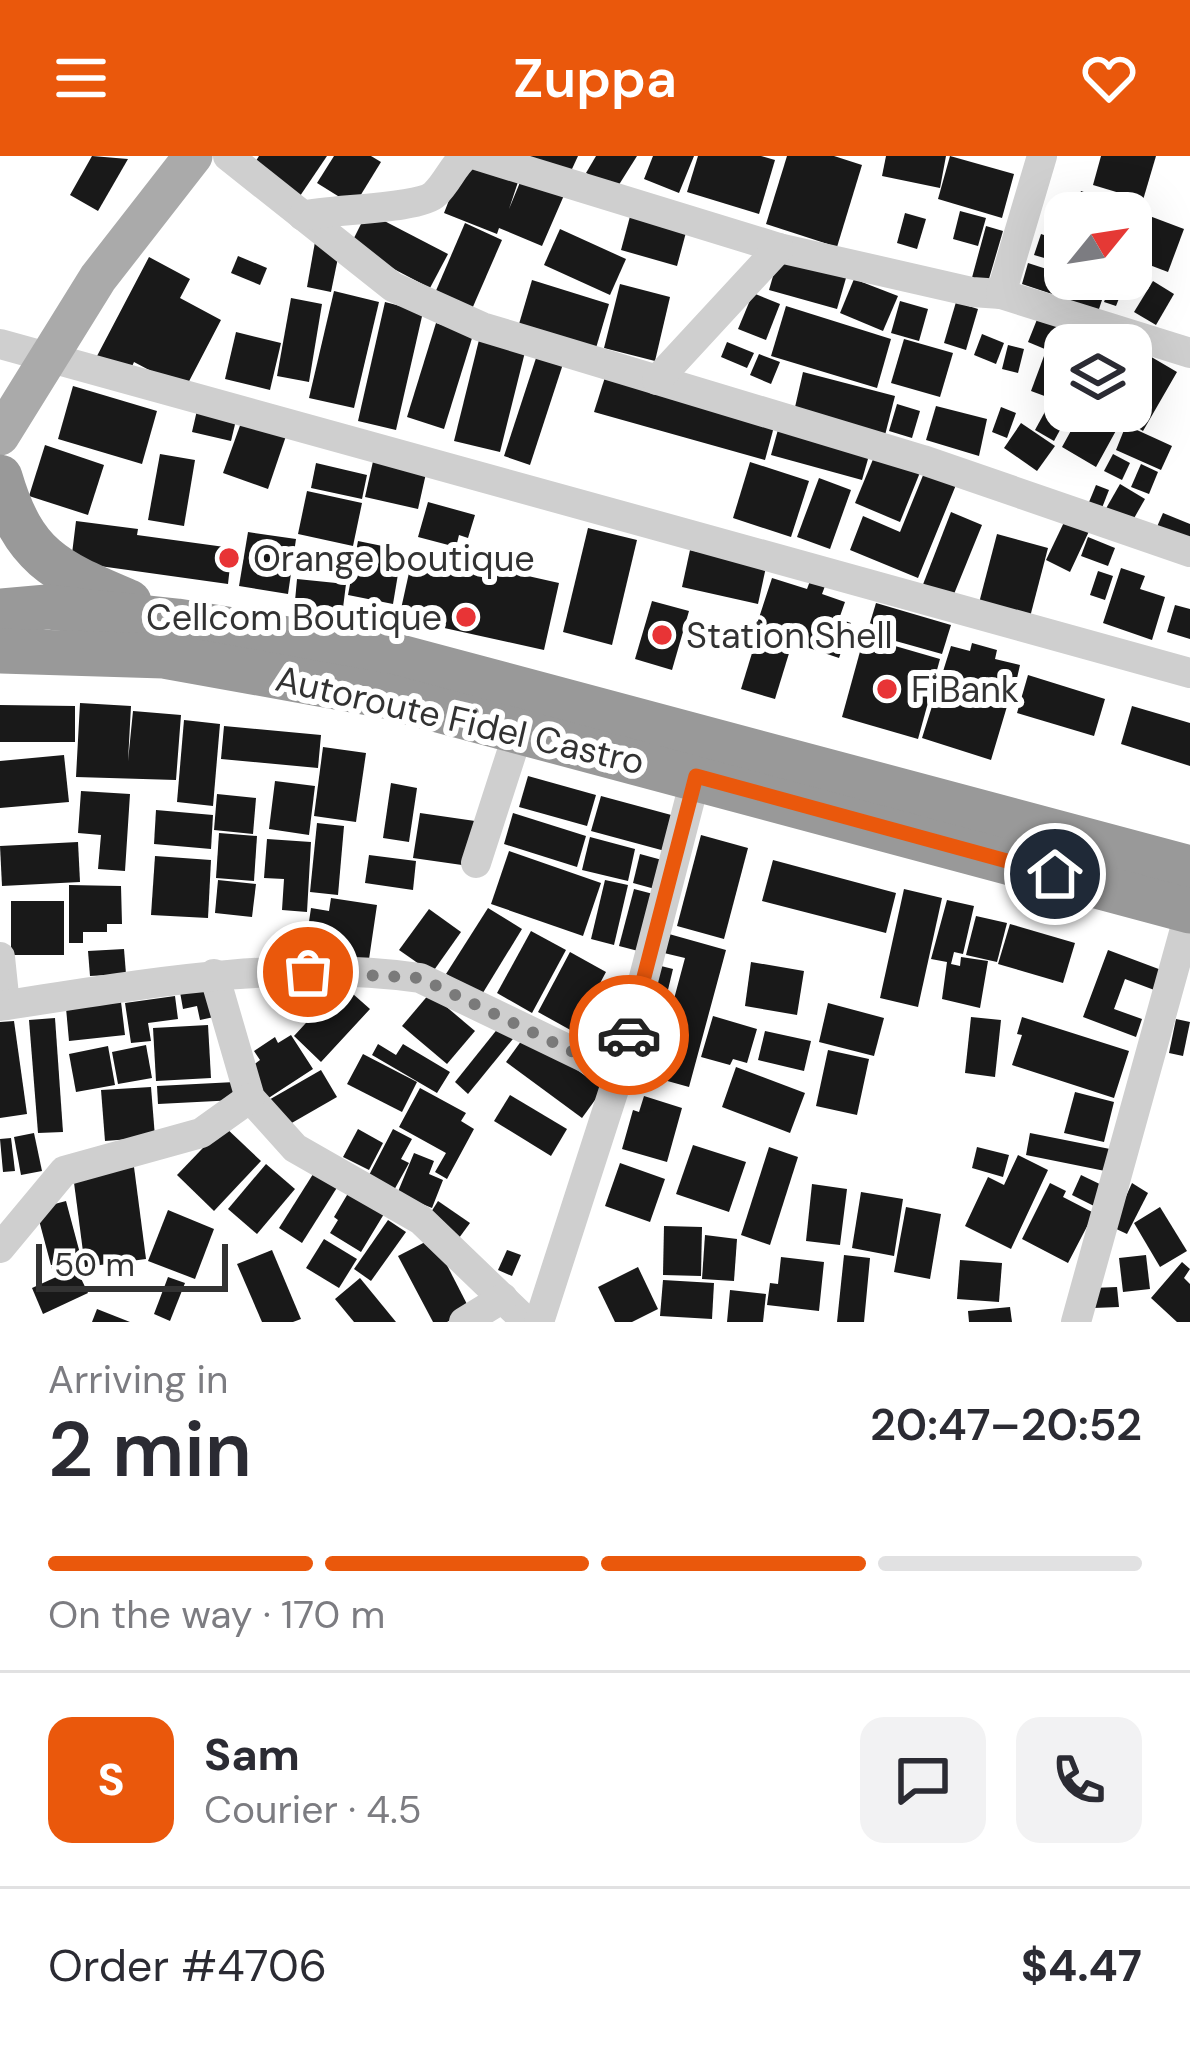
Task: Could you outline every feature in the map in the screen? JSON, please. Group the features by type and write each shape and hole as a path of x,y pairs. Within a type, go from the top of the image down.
{"highway":[{"path":"0,477 27,543 66,575 177,621"},
{"name":"Autoroute Fidel Castro","path":"0,611 47,608 177,621 400,657 1190,868"},
{"name":"Autoroute Fidel Castro","path":"0,652 164,656 386,696 696,776 1187,932"}],"main road":[{"path":"0,436 98,278 193,156"}],"street":[{"path":"228,156 393,287 482,327 923,460 1190,552"},
{"path":"303,216 336,208 416,203 434,196 465,156"},
{"path":"479,156 779,248 972,292 1001,294 1190,353"},
{"path":"1001,294 1042,156"},
{"path":"656,380 779,248"},
{"path":"0,344 1190,674"},
{"path":"476,863 519,730"},
{"path":"539,1322 619,1074 696,776"},
{"path":"1076,1322 1187,932"},
{"path":"0,957 2,1006 214,974 368,973 420,978 619,1074"},
{"path":"214,974 250,1098 295,1148 421,1220 527,1322"},
{"path":"0,1248 64,1171 202,1133 250,1098"},
{"path":"464,1322 503,1298"}],"building":[{"path":"92,156 128,159 98,211 70,195"},
{"path":"259,156 327,156 300,196 254,164"},
{"path":"334,156 371,156 381,162 354,206 317,183"},
{"path":"523,156 578,156 566,182"},
{"path":"596,156 637,156 615,191 586,173"},
{"path":"653,156 694,156 679,193 644,179"},
{"path":"698,156 775,160 759,214 687,192"},
{"path":"787,156 834,156 862,165 837,247 766,224"},
{"path":"886,156 946,156 940,188 882,176"},
{"path":"950,156 1014,174 1002,218 938,199"},
{"path":"1101,156 1156,156 1145,192 1116,192 1093,185"},
{"path":"466,157 519,179 509,209 523,175 565,193 542,246 444,213"},
{"path":"632,209 688,225 677,266 621,250"},
{"path":"960,211 986,218 978,246 953,239"},
{"path":"367,212 448,254 430,288 350,246"},
{"path":"905,213 926,219 917,249 897,243"},
{"path":"1152,217 1184,229 1168,272 1152,266"},
{"path":"465,223 502,240 472,309 435,293"},
{"path":"986,226 1003,231 986,289 970,285"},
{"path":"560,229 626,259 610,295 544,265"},
{"path":"1041,234 1044,235 1044,258 1034,255"},
{"path":"315,242 340,248 331,292 307,287"},
{"path":"238,256 267,268 260,285 231,273"},
{"path":"149,257 190,279 180,298 221,320 185,389 134,362 129,373 97,356"},
{"path":"778,259 846,278 837,309 769,290"},
{"path":"1028,263 1044,268 1044,291 1022,284"},
{"path":"854,279 898,296 883,331 840,313"},
{"path":"532,280 609,304 596,348 519,324"},
{"path":"1152,283 1174,294 1156,325 1134,312 1141,300 1152,300"},
{"path":"620,284 670,297 655,361 604,348"},
{"path":"334,291 379,302 354,408 309,398"},
{"path":"753,293 780,304 766,340 738,329"},
{"path":"291,298 322,304 309,382 277,376"},
{"path":"1062,300 1102,300 1098,312"},
{"path":"900,301 928,309 919,341 891,333"},
{"path":"385,302 423,312 396,430 358,421"},
{"path":"956,302 978,309 966,350 944,343"},
{"path":"786,306 891,339 877,388 771,356"},
{"path":"1038,317 1057,324 1044,324 1044,349 1028,342"},
{"path":"436,323 473,335 444,429 407,417"},
{"path":"236,332 281,343 270,390 225,379"},
{"path":"982,334 1004,343 996,364 974,355"},
{"path":"904,339 953,353 940,397 891,383"},
{"path":"479,340 525,352 500,452 454,441"},
{"path":"727,342 754,353 747,368 721,357"},
{"path":"1008,345 1024,349 1018,373 1002,369"},
{"path":"759,354 780,362 771,384 750,375"},
{"path":"537,355 563,364 530,465 504,456"},
{"path":"1044,356 1044,396 1031,391"},
{"path":"1152,357 1177,372 1152,415"},
{"path":"803,372 895,396 884,439 793,416"},
{"path":"606,374 775,423 765,460 594,412"},
{"path":"73,386 157,411 142,464 58,439"},
{"path":"897,404 920,411 912,438 889,431"},
{"path":"198,406 237,416 231,441 192,432"},
{"path":"936,406 987,419 979,456 926,440"},
{"path":"1001,407 1016,413 1007,438 992,432"},
{"path":"1044,414 1044,432 1059,432 1054,441 1035,430"},
{"path":"242,420 286,436 268,489 223,473"},
{"path":"1021,423 1055,446 1037,471 1004,448"},
{"path":"779,426 870,452 862,480 771,455"},
{"path":"1070,432 1115,432 1096,467 1062,447"},
{"path":"1123,432 1141,432 1172,446 1161,470 1116,450"},
{"path":"45,445 104,465 88,515 29,496"},
{"path":"876,452 921,470 900,522 855,503"},
{"path":"160,454 195,460 184,526 148,520"},
{"path":"1113,454 1130,463 1122,480 1104,471"},
{"path":"374,457 427,469 418,509 365,497"},
{"path":"750,462 809,481 791,537 733,518"},
{"path":"316,463 367,475 362,499 311,488"},
{"path":"1141,464 1158,472 1149,494 1131,487"},
{"path":"926,468 958,480 918,578 850,550 863,516 900,532"},
{"path":"819,478 851,490 830,549 797,537"},
{"path":"1120,484 1145,499 1129,527 1104,512"},
{"path":"1096,485 1109,490 1100,513 1087,507"},
{"path":"307,491 362,503 353,546 298,534"},
{"path":"428,502 475,515 468,538 459,535 456,547 418,537"},
{"path":"951,512 982,525 952,599 922,587"},
{"path":"1163,513 1190,524 1190,543 1156,529"},
{"path":"1067,516 1091,527 1070,572 1046,560"},
{"path":"76,521 232,548 228,584 71,562"},
{"path":"588,528 637,540 612,645 563,632"},
{"path":"248,532 296,539 288,594 239,586"},
{"path":"997,534 1048,548 1030,617 979,603"},
{"path":"1088,537 1115,548 1108,566 1081,556"},
{"path":"358,541 402,550 393,604 348,595"},
{"path":"414,550 559,583 544,650 399,618"},
{"path":"690,550 766,567 758,604 682,587"},
{"path":"1121,568 1145,576 1140,589 1165,597 1152,640 1103,623"},
{"path":"1098,571 1113,576 1105,600 1090,595"},
{"path":"772,578 807,589 810,581 825,586 822,594 845,602 839,619 851,623 839,658 755,630"},
{"path":"297,579 346,584 342,616 294,612"},
{"name":"Station Shell","path":"652,601 689,611 672,670 635,659"},
{"path":"876,603 951,625 942,654 867,633"},
{"path":"1175,605 1190,609 1190,639 1167,632"},
{"path":"864,637 940,659 918,739 842,717"},
{"path":"756,640 790,650 775,699 741,689"},
{"path":"972,643 997,650 995,659 1020,665 1012,700 951,684 1008,703 991,760 922,738 951,646 970,651"},
{"path":"1028,675 1105,699 1094,736 1017,713"},
{"path":"80,703 131,706 128,761 133,711 181,715 176,780 76,777"},
{"path":"0,705 75,706 75,742 0,742"},
{"path":"1132,706 1190,723 1190,766 1121,744"},
{"path":"184,720 220,724 213,806 177,802"},
{"path":"224,726 321,735 318,768 221,759"},
{"path":"323,747 366,753 356,822 314,816"},
{"path":"64,755 69,802 0,808 0,761"},
{"path":"528,776 596,795 587,826 519,807"},
{"path":"275,781 315,786 309,835 269,829"},
{"path":"391,783 417,788 409,842 383,838"},
{"path":"81,791 130,794 125,871 98,869 101,835 78,833"},
{"path":"217,794 256,798 253,834 214,830"},
{"path":"601,796 675,816 665,851 591,831"},
{"path":"156,810 213,815 211,849 154,844"},
{"path":"420,813 475,821 469,866 413,858"},
{"path":"513,813 586,836 577,867 504,844"},
{"path":"317,823 344,826 338,895 310,892"},
{"path":"219,833 257,836 254,881 216,878"},
{"path":"701,835 748,848 724,939 677,926"},
{"path":"590,837 635,849 628,881 582,870"},
{"path":"267,839 311,842 307,912 282,910 284,879 264,878"},
{"path":"78,842 80,882 2,886 0,846"},
{"path":"509,851 601,883 583,936 491,904"},
{"path":"640,854 662,860 655,889 633,883"},
{"path":"369,855 416,861 413,890 365,883"},
{"path":"155,856 211,860 208,918 151,915"},
{"path":"773,860 896,893 886,933 762,901"},
{"path":"218,880 256,884 252,917 215,913"},
{"path":"605,880 628,885 614,945 591,939"},
{"path":"69,885 121,886 122,924 107,924 107,932 83,932 83,943 69,943"},
{"path":"634,889 657,895 642,952 619,946"},
{"path":"904,889 942,898 918,1007 880,998"},
{"path":"331,898 377,905 368,966 304,956 311,908 329,911"},
{"path":"947,900 974,906 963,954 954,952 951,964 960,966 961,957 988,961 980,1008 942,999 947,962 931,959"},
{"path":"11,901 64,901 64,955 11,955"},
{"path":"488,908 522,929 481,996 446,974"},
{"path":"429,909 461,932 432,973 399,950"},
{"path":"976,916 1007,923 997,962 966,955"},
{"path":"1010,924 1075,943 1063,983 998,964"},
{"path":"531,931 566,950 532,1013 497,993"},
{"path":"669,934 726,950 689,1087 653,1077 685,958 664,953"},
{"path":"124,949 126,974 90,976 88,951"},
{"path":"1108,950 1164,971 1157,991 1125,979 1114,1009 1142,1019 1136,1037 1083,1017"},
{"path":"570,952 606,972 574,1032 538,1012"},
{"path":"751,962 804,971 797,1015 745,1006"},
{"path":"657,965 673,969 654,1048 638,1043"},
{"path":"605,982 624,988 604,1050 585,1043"},
{"path":"283,985 311,986 310,1015 282,1013"},
{"path":"208,987 214,1017 200,1020 197,1006 183,1009 180,992"},
{"path":"338,988 370,1009 321,1062 294,1036"},
{"path":"430,993 475,1031 447,1064 402,1026"},
{"path":"175,996 178,1019 148,1023 151,1041 131,1043 125,1003"},
{"path":"121,1002 125,1035 69,1041 66,1008"},
{"path":"828,1003 884,1018 874,1056 819,1042"},
{"path":"713,1016 757,1029 747,1063 733,1059 730,1065 701,1057"},
{"path":"971,1017 1001,1020 995,1077 965,1073"},
{"path":"1022,1017 1129,1051 1114,1098 1012,1065 1022,1035 1017,1034"},
{"path":"55,1018 63,1132 38,1133 29,1020"},
{"path":"1176,1019 1190,1022 1183,1056 1169,1053"},
{"path":"14,1021 27,1114 0,1118 0,1022"},
{"path":"503,1022 517,1034 468,1094 455,1082"},
{"path":"208,1025 211,1078 156,1081 153,1028"},
{"path":"765,1031 811,1041 804,1071 758,1060"},
{"path":"527,1033 603,1089 582,1118 506,1062"},
{"path":"291,1035 313,1069 267,1099 248,1069 260,1060 254,1051 275,1037 278,1043"},
{"path":"378,1044 396,1055 403,1044 450,1072 437,1093 372,1055"},
{"path":"146,1045 152,1078 118,1084 112,1052"},
{"path":"108,1046 115,1085 76,1092 69,1054"},
{"path":"828,1050 869,1059 857,1115 816,1106"},
{"path":"363,1054 417,1082 402,1112 347,1084"},
{"path":"736,1067 805,1093 790,1133 722,1107"},
{"path":"321,1070 337,1097 283,1128 267,1101"},
{"path":"235,1082 236,1100 158,1104 157,1086"},
{"path":"151,1087 155,1137 105,1141 101,1090"},
{"path":"420,1088 466,1113 461,1121 474,1129 447,1179 435,1172 446,1153 399,1127"},
{"path":"1075,1092 1114,1102 1104,1142 1064,1133"},
{"path":"510,1095 567,1129 551,1156 494,1121"},
{"path":"644,1096 682,1108 667,1162 622,1149 633,1110 639,1112"},
{"path":"224,1126 261,1161 214,1211 177,1175"},
{"path":"358,1129 383,1143 369,1170 343,1157"},
{"path":"393,1129 412,1139 401,1159 409,1163 393,1192 367,1179"},
{"path":"34,1133 42,1171 21,1175 14,1137"},
{"path":"1030,1133 1115,1150 1110,1172 1026,1155"},
{"path":"11,1138 15,1171 3,1172 0,1139"},
{"path":"693,1145 746,1162 729,1212 676,1194"},
{"path":"769,1147 798,1157 770,1245 741,1235"},
{"path":"977,1147 1009,1155 1003,1177 972,1168"},
{"path":"414,1153 434,1161 429,1174 443,1180 432,1208 397,1194"},
{"path":"1018,1155 1048,1170 1011,1249 965,1226 988,1177 1004,1185"},
{"path":"620,1163 665,1179 650,1222 605,1206"},
{"path":"266,1164 295,1189 257,1234 228,1209"},
{"path":"134,1167 146,1259 85,1267 73,1175"},
{"path":"315,1171 338,1186 302,1243 279,1228"},
{"path":"1081,1175 1110,1189 1100,1209 1072,1195"},
{"path":"1050,1183 1066,1191 1063,1197 1094,1213 1068,1263 1022,1239"},
{"path":"1132,1183 1148,1193 1127,1234 1112,1227"},
{"path":"812,1184 847,1189 840,1245 806,1241"},
{"path":"350,1190 387,1209 361,1252 330,1233"},
{"path":"861,1192 903,1199 894,1256 852,1248"},
{"path":"66,1201 82,1261 52,1269 36,1209"},
{"path":"438,1201 470,1223 459,1238 428,1217"},
{"path":"906,1207 941,1214 930,1279 894,1272"},
{"path":"1160,1207 1187,1251 1160,1267 1134,1223"},
{"path":"168,1210 214,1229 195,1279 148,1261"},
{"path":"388,1220 406,1232 371,1281 354,1269"},
{"path":"664,1226 702,1227 701,1276 663,1275"},
{"path":"705,1235 737,1239 734,1281 702,1279"},
{"path":"433,1238 470,1310 447,1322 433,1322 398,1256"},
{"path":"324,1239 357,1259 339,1288 306,1268"},
{"path":"272,1250 301,1319 293,1322 262,1322 237,1264"},
{"path":"507,1250 521,1255 512,1276 498,1270"},
{"path":"844,1255 870,1258 864,1322 837,1322"},
{"path":"1146,1255 1150,1289 1123,1292 1119,1258"},
{"path":"781,1257 824,1262 819,1311 767,1305 770,1283 778,1284"},
{"path":"960,1260 1002,1263 999,1302 957,1299"},
{"path":"1182,1262 1190,1269 1184,1278 1190,1284 1190,1322 1177,1322 1151,1298"},
{"path":"638,1267 658,1309 632,1322 615,1322 598,1287"},
{"path":"76,1268 88,1293 43,1314 32,1288"},
{"path":"168,1277 185,1283 170,1321 154,1314"},
{"path":"360,1278 396,1322 354,1322 335,1299"},
{"path":"663,1280 714,1283 712,1319 660,1316"},
{"path":"1117,1287 1119,1307 1093,1308 1092,1288"},
{"path":"730,1290 766,1294 763,1322 727,1322"},
{"path":"1010,1307 1012,1322 969,1322 968,1311"},
{"path":"97,1309 130,1322 92,1322"}],"way so far":[{"path":"308,972 420,978 619,1074 629,1035"}],"place":[{"name":"Orange boutique","path":"229,558"},
{"name":"Cellcom Boutique","path":"466,617"},
{"name":"Station Shell","path":"662,635"},
{"name":"FiBank","path":"887,689"}],"route":[{"path":"629,1035 696,776 1055,874"}]}
